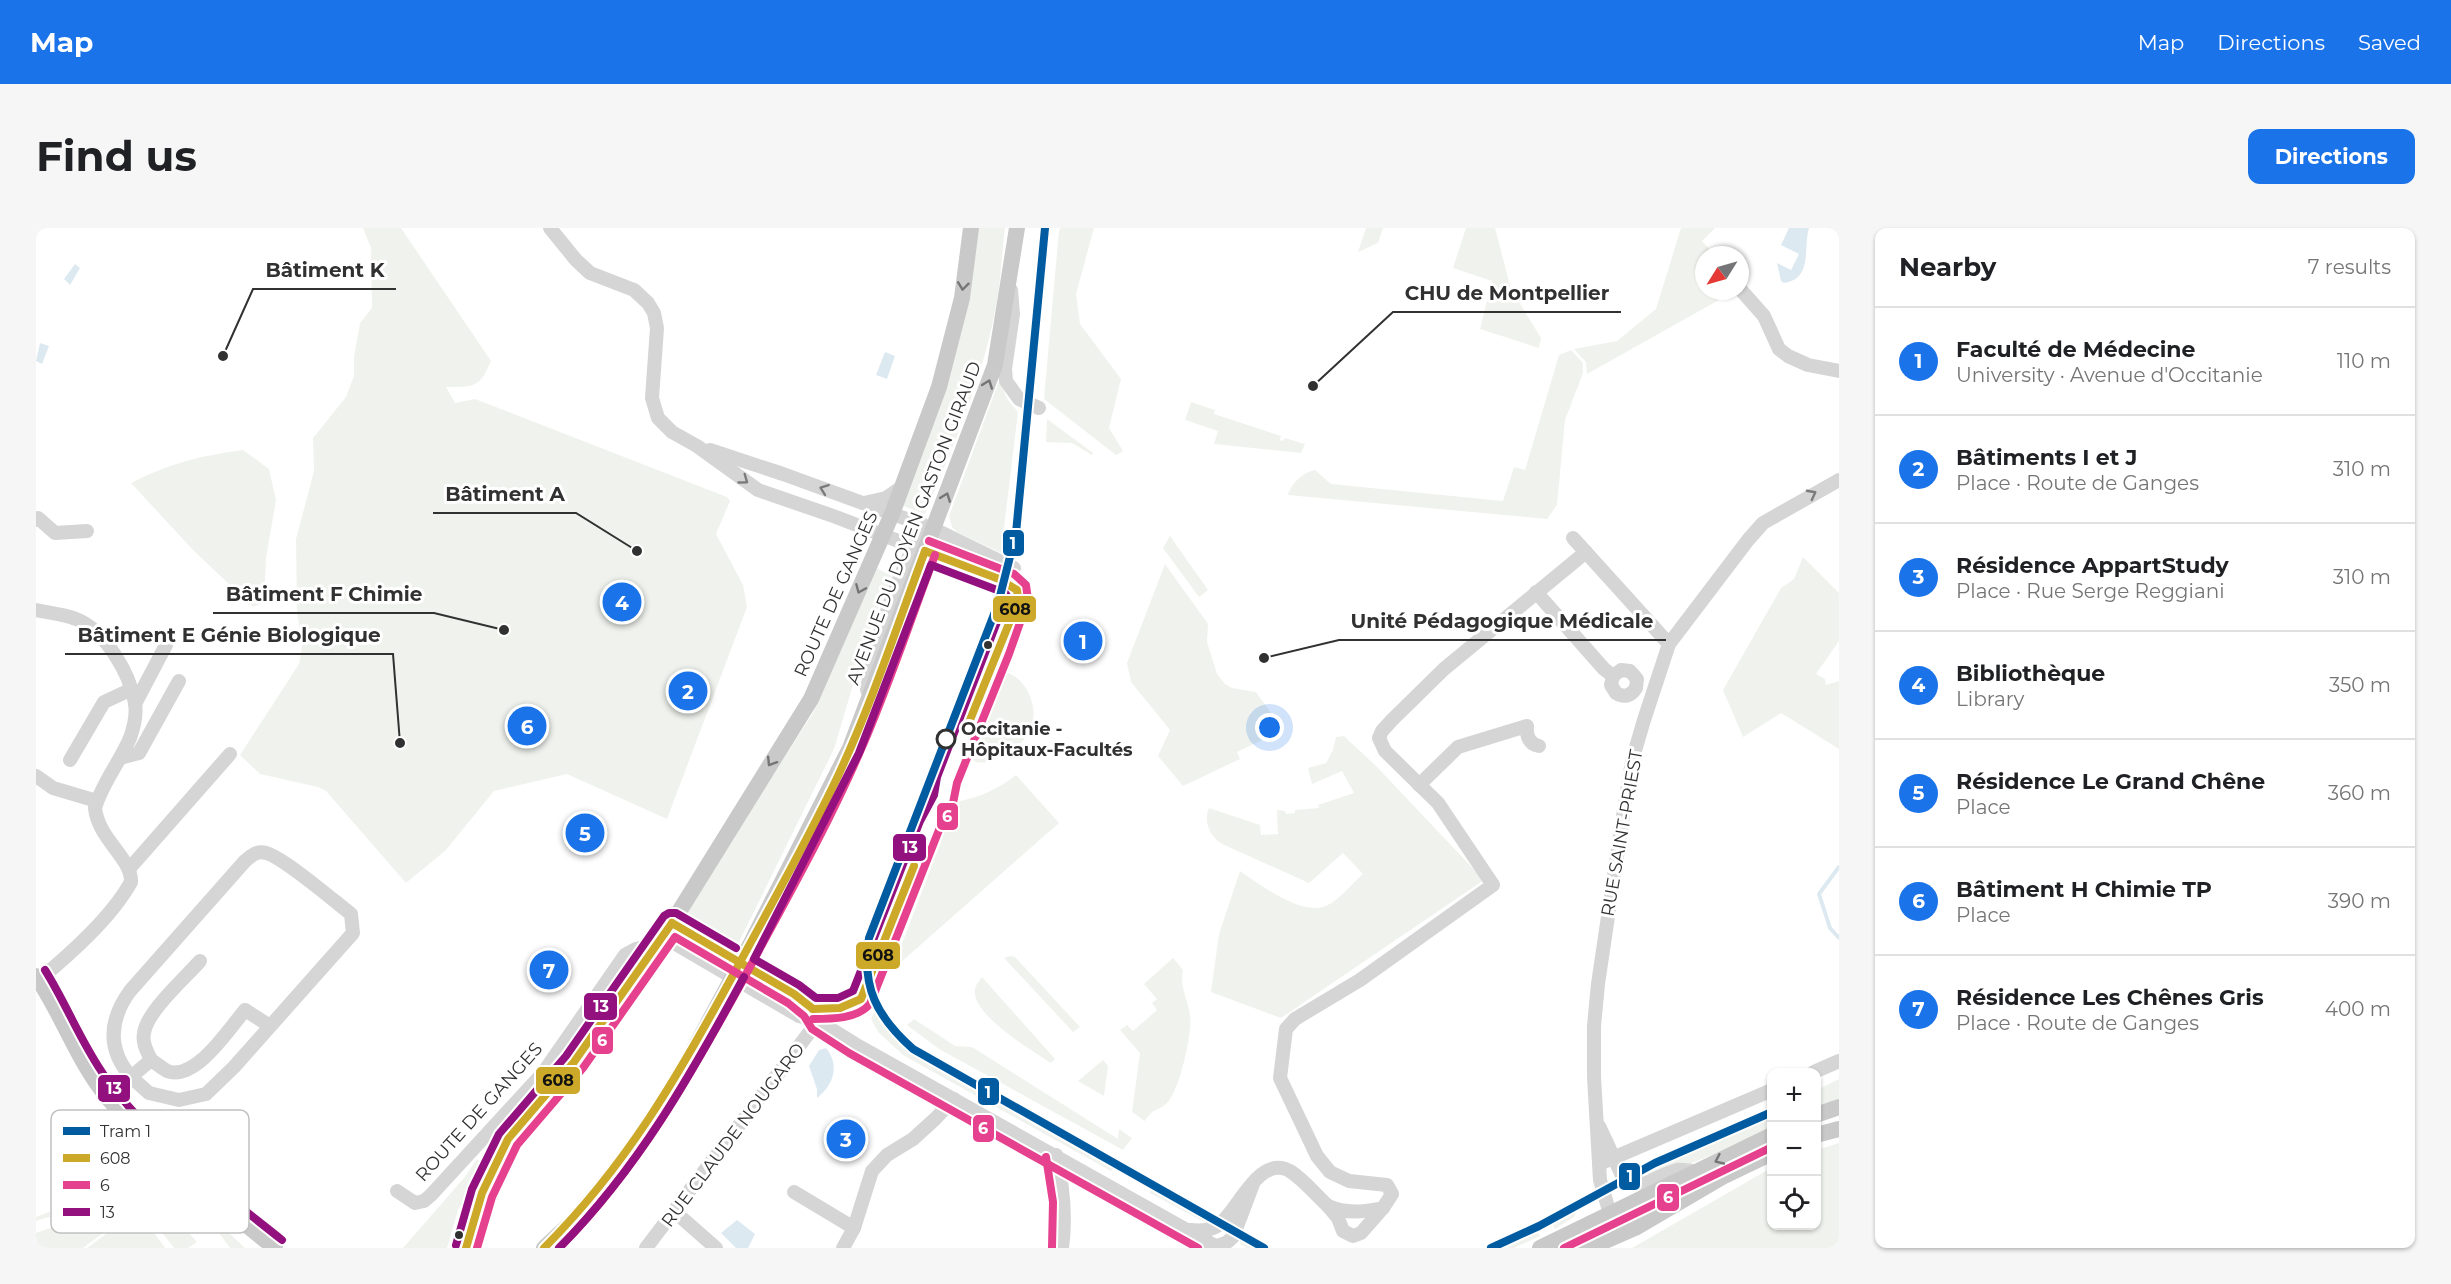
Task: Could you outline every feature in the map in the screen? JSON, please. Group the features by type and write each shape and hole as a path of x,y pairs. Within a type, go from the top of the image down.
{"main road":[{"name":"ROUTE DE GANGES","path":"466,1248 486,1184 508,1139 574,1062 614,1008 664,934 811,699 892,514 939,387 962,298 971,228"},
{"name":"AVENUE DU DOYEN GASTON GIRAUD","path":"544,1248 574,1220 648,1127 686,1064 736,971 816,819 850,748 919,549 995,365 1017,228"},
{"path":"37,978 81,1059 108,1098 120,1110"},
{"path":"1821,1113 1839,1107"},
{"path":"1821,1134 1839,1129"},
{"path":"1539,1248 1767,1137"},
{"path":"1598,1246 1767,1156"},
{"path":"1598,1246 1630,1215 1628,1205"},
{"path":"1576,1248 1576,1244 1594,1223"},
{"path":"249,1227 275,1248"}],"street":[{"path":"550,228 576,261 590,273 634,290 648,303 654,314 657,328 652,398 655,412 672,432 697,446 758,490 844,520 1010,584"},
{"name":"AVENUE DU DOYEN GASTON GIRAUD","path":"1010,279 1013,314 1005,369 1006,381 1018,399 1039,408"},
{"path":"1749,299 1764,316 1779,348 1788,356 1808,365 1839,371"},
{"path":"697,446 783,474 928,527 1014,568"},
{"name":"RUE SAINT-PRIEST","path":"1610,1214 1601,1192 1596,1122 1594,1026 1598,984 1632,761 1669,644 1763,523 1839,480"},
{"path":"863,503 886,498 903,487"},
{"path":"36,520 38,518 57,533 87,531"},
{"path":"844,520 862,532 870,547 871,561"},
{"path":"1573,538 1669,644"},
{"path":"1188,1230 1207,1230 1219,1224 1239,1197 1263,1174 1280,1168 1290,1172 1328,1206 1338,1218 1346,1242 1361,1233 1392,1194 1387,1185 1349,1181 1330,1172 1317,1156 1299,1122 1279,1073 1286,1029 1294,1019 1360,980 1494,885 1438,803 1381,746 1379,738 1382,732 1444,669 1586,552"},
{"path":"1536,592 1604,669 1613,676"},
{"path":"36,610 78,619 97,633 118,658 132,689 135,704 135,721 120,758 94,808 96,820 129,870 131,882 114,905 64,959 37,978"},
{"path":"135,704 166,645"},
{"path":"120,758 140,753 179,681"},
{"path":"70,760 104,702 132,689"},
{"path":"1419,785 1458,747 1527,726 1526,734 1529,740 1539,746"},
{"path":"129,870 230,754"},
{"path":"36,776 53,788 97,801"},
{"path":"265,852 285,864 351,914 353,933 206,1094 179,1100 149,1093 131,1077 120,1065 115,1048 114,1024 119,1006 253,854 265,852"},
{"path":"664,934 736,971 794,994 813,1009 818,1021 855,1044 1188,1230 1226,1246 1254,1183"},
{"name":"ROUTE DE GANGES","path":"397,1191 415,1203 424,1201 464,1161 543,1073 625,955 664,934"},
{"path":"200,961 151,1016 144,1031 144,1044 151,1060 168,1071 184,1072 203,1060 245,1010 270,1026"},
{"name":"RUE CLAUDE NOUGARO","path":"646,1248 818,1021"},
{"name":"ROUTE DE GANGES","path":"560,1051 574,1062"},
{"path":"108,1098 151,1060"},
{"path":"1821,1069 1839,1060"},
{"path":"1599,1164 1767,1092"},
{"path":"843,1248 854,1228 872,1171 878,1163 913,1139 954,1099"},
{"name":"RUE SAINT-PRIEST","path":"1596,1122 1626,1184 1628,1205"},
{"path":"1056,1155 1064,1212 1062,1248"},
{"path":"1626,1184 1635,1186 1646,1184 1676,1170 1697,1171"},
{"path":"794,1192 854,1228"},
{"path":"1328,1206 1341,1212 1365,1212 1383,1208"},
{"path":"675,1212 716,1248"}],"shaded area":[{"path":"363,228 401,228 491,361 483,376 474,384 463,387 446,387 455,403 475,399 727,497 730,501 716,534 743,585 747,607 667,819 567,774 494,791 446,850 406,883 326,791 318,787 260,774 240,755 299,664 302,646 297,611 296,539 314,471 313,438 346,397 354,376 354,357 360,323 372,308 371,248"},
{"path":"977,228 1005,228 997,301 976,383 925,514 903,506"},
{"path":"1061,228 1094,228 1076,294 1080,324 1121,379 1109,428 1123,451 1116,455 1044,399"},
{"path":"1366,228 1383,228 1378,243 1358,252"},
{"path":"1466,228 1495,228 1511,289 1541,338 1539,348 1480,329 1492,281 1453,268"},
{"path":"1681,228 1715,228 1702,241 1707,246 1695,246 1695,300 1719,300 1587,374 1586,362 1574,349 1617,341 1656,309"},
{"path":"1789,228 1809,228 1803,269 1799,276 1784,283 1781,281 1777,263 1791,270 1799,254 1781,245"},
{"path":"75,264 80,268 70,285 64,279"},
{"path":"40,343 49,346 42,364 36,361"},
{"path":"1571,350 1583,363 1583,373 1565,420 1557,505 1547,519 1288,495 1298,479 1315,470 1331,484 1503,501 1514,467 1525,470 1559,355"},
{"path":"885,352 895,356 887,379 876,375"},
{"path":"999,381 1008,400 1018,412 1001,553 957,532 952,527 949,516"},
{"path":"1191,402 1215,410 1214,414 1281,436 1280,440 1283,441 1285,438 1305,444 1301,453 1214,444 1218,431 1185,420"},
{"path":"1047,419 1093,453 1092,455 1072,443 1046,442"},
{"path":"243,450 269,469 276,500 266,558 264,602 253,607 193,550 131,483 186,461"},
{"path":"1170,536 1208,590 1199,597 1163,548"},
{"path":"1803,557 1839,593 1839,641 1816,674 1825,679 1826,685 1839,681 1839,749 1781,713 1743,737 1723,690 1781,588 1794,579"},
{"path":"1165,564 1208,624 1207,642 1217,674 1225,684 1232,688 1256,692 1283,730 1237,752 1240,759 1183,786 1158,756 1170,730 1131,682 1127,663"},
{"path":"872,566 893,576 877,610 863,651 834,749 738,944 684,913 813,713"},
{"path":"1008,673 1024,686 1032,703 1034,713 1029,732 1017,747 1008,753 987,762 976,762 973,759 974,750 1002,679"},
{"path":"1344,736 1377,767 1484,880 1281,1018 1211,992 1219,934 1240,871 1282,898 1295,904 1318,908 1332,902 1363,874 1343,853 1309,883 1222,844 1209,828 1207,813 1209,808 1260,825 1261,835 1278,834 1277,810 1285,811 1286,814 1295,813 1295,810 1319,808 1318,805 1354,793 1342,771 1312,784 1308,768 1326,763 1333,750 1336,737"},
{"path":"1016,775 1059,823 892,970 956,802 988,792"},
{"path":"1015,957 1080,1027 1073,1032 1004,958"},
{"path":"1173,958 1183,970 1183,987 1190,1015 1187,1048 1180,1076 1171,1098 1145,1121 1132,1112 1140,1053 1120,1030 1127,1025 1133,1031 1157,1010 1152,1003 1157,999 1144,984"},
{"path":"982,977 1055,1059 1051,1063 1004,1031 982,1009 976,999 975,989"},
{"path":"877,1003 897,1033 922,1052 1116,1161 1111,1171 903,1055 879,1033 871,1019"},
{"path":"914,1019 955,1046 972,1047 1118,1139 1119,1129 1132,1138 1123,1150 939,1049 907,1025"},
{"path":"826,1048 833,1061 833,1074 828,1087 817,1098 817,1089 809,1066 819,1050"},
{"path":"1103,1060 1108,1066 1104,1096 1078,1081"},
{"path":"1839,1079 1839,1101 1821,1109 1821,1088"},
{"path":"1767,1111 1767,1133 1650,1180 1642,1166"},
{"path":"1839,1143 1839,1248 1632,1248 1767,1170 1767,1230 1821,1230 1821,1149"},
{"path":"477,1159 484,1166 458,1210 447,1248 403,1248 464,1178"},
{"path":"1150,1179 1219,1218 1208,1224 1150,1193"},
{"path":"1584,1197 1574,1217 1555,1229 1549,1218"},
{"path":"51,1211 51,1217 36,1221 36,1217"},
{"path":"737,1220 755,1234 748,1248 736,1248 721,1233"},
{"path":"1535,1226 1540,1236 1514,1248 1494,1248 1492,1245"},
{"path":"51,1228 51,1233 103,1233 83,1248 36,1248 36,1233"},
{"path":"1241,1230 1268,1248 1246,1248 1240,1244"},
{"path":"107,1233 154,1233 165,1248 87,1248"},
{"path":"162,1233 189,1233 197,1242 188,1248 174,1248"},
{"path":"219,1233 229,1233 245,1248 230,1248"}],"waterway":[{"path":"1839,867 1819,894 1830,928 1839,938"}],"tram line":[{"name":"1","path":"1045,228 1016,533 998,604 869,938 867,972 870,986 881,1013 913,1049 1264,1248"},
{"name":"1","path":"1491,1248 1539,1226 1655,1163 1767,1114"}],"transit line":[{"name":"6","path":"813,1019 851,1015 865,1009 870,1004 939,830 952,808 957,783 1009,654 1028,600 1026,585 1014,574 929,541"},
{"name":"608","path":"925,551 999,579 1017,590 1018,597 1014,611 970,720"},
{"name":"608","path":"544,1248 600,1185 648,1120 732,977 800,852 838,776 873,693 925,551"},
{"name":"6","path":"559,1248 587,1218 638,1154 682,1086 743,980 846,783 880,705 935,555"},
{"name":"13","path":"931,565 1005,593 1007,596 937,777 934,795 920,821 853,991 838,998 816,998 799,985 754,959 859,753 931,565"},
{"name":"608","path":"813,1009 840,1008 861,999 914,866"},
{"name":"13","path":"456,1245 472,1189 499,1134 566,1056 664,916 676,913 736,948"},
{"name":"608","path":"672,923 794,994 813,1009"},
{"name":"608","path":"466,1248 482,1193 508,1139 574,1062 672,923"},
{"name":"6","path":"477,1248 492,1197 517,1145 583,1068 675,937 788,1003 804,1016 812,1029 849,1053 1198,1248"},
{"name":"13","path":"45,970 97,1065 132,1110"},
{"name":"13","path":"559,1248 614,1186 661,1120 704,1050 744,977"},
{"name":"6","path":"1564,1248 1767,1149"},
{"name":"6","path":"1046,1157 1053,1202 1052,1247"},
{"name":"13","path":"249,1214 282,1240"}],"place":[{"name":"Bâtiment K","path":"223,356"},
{"name":"CHU de Montpellier","path":"1313,386"},
{"name":"Bâtiment A","path":"637,551"},
{"name":"Bibliothèque","path":"622,602"},
{"name":"Bâtiment F Chimie","path":"504,630"},
{"name":"Faculté de Médecine","path":"1083,641"},
{"name":"Unité Pédagogique Médicale","path":"1264,658"},
{"name":"Bâtiments I et J","path":"688,691"},
{"name":"Bâtiment H Chimie TP","path":"527,726"},
{"name":"Occitanie - Hôpitaux-Facultés","path":"946,739"},
{"name":"Bâtiment E Génie Biologique","path":"400,743"},
{"name":"Résidence Le Grand Chêne","path":"585,833"},
{"name":"Résidence Les Chênes Gris","path":"549,970"},
{"name":"Résidence AppartStudy","path":"846,1139"}]}
